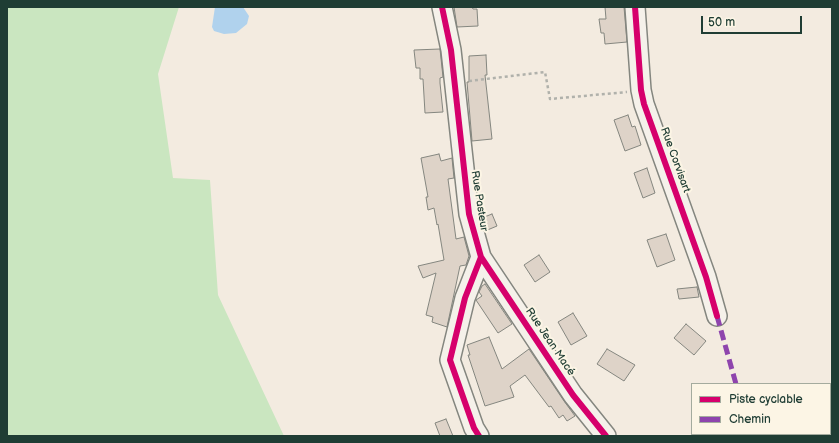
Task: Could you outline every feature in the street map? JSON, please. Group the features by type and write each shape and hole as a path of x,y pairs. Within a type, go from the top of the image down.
{"street":[{"name":"Rue Pasteur","path":"442,7 451,50 469,214 481,257"},
{"name":"Rue Corvisart","path":"635,7 644,104 706,277 717,316"},
{"path":"479,436 474,428 450,360 465,298 481,257"},
{"name":"Rue Jean Macé","path":"481,257 573,395 606,436"}],"path":[{"path":"455,83 545,72 550,99 642,90"}],"green space":[{"path":"7,7 179,7 158,74 173,178 210,180 218,295 284,436 7,436"}],"water":[{"path":"215,7 243,7 249,16 247,24 236,33 224,34 214,31 212,27"}],"building":[{"path":"454,7 472,7 473,9 477,9 478,26 457,27"},
{"path":"605,7 624,7 627,42 605,44 604,33 601,33 599,19 606,19"},
{"path":"440,49 443,77 440,78 440,83 443,112 425,113 423,79 420,79 420,68 416,68 414,50"},
{"path":"486,55 487,75 485,75 492,139 472,141 467,82 469,82 469,56"},
{"path":"628,115 632,127 635,126 641,145 625,151 614,120"},
{"path":"439,154 441,161 452,158 454,178 448,179 456,239 464,237 469,256 466,265 460,266 447,327 432,322 433,317 426,315 436,273 423,278 418,266 444,260 434,208 428,210 426,197 428,197 421,158"},
{"path":"647,168 655,193 643,198 634,173"},
{"path":"492,214 497,226 485,231 482,218"},
{"path":"666,234 675,260 657,267 647,240"},
{"path":"539,255 550,272 535,282 524,265"},
{"path":"485,284 512,324 498,333 476,300 482,296 479,292"},
{"path":"697,287 699,297 679,299 677,289"},
{"path":"573,313 587,336 571,345 558,322"},
{"path":"686,324 706,341 694,355 674,338"},
{"path":"489,337 502,369 529,349 575,416 567,421 563,415 559,418 525,375 510,386 514,397 485,406 468,355 470,355 467,345"},
{"path":"607,349 635,365 624,381 597,364"},
{"path":"446,419 453,436 440,436 435,423"}],"marked path":[{"path":"717,316 736,383"}],"cycle path":[{"path":"442,7 451,50 469,214 481,257 465,298 450,360 474,428 479,436"},
{"path":"635,7 641,90 644,104 706,277 717,316"},
{"path":"481,257 573,395 606,436"}]}
